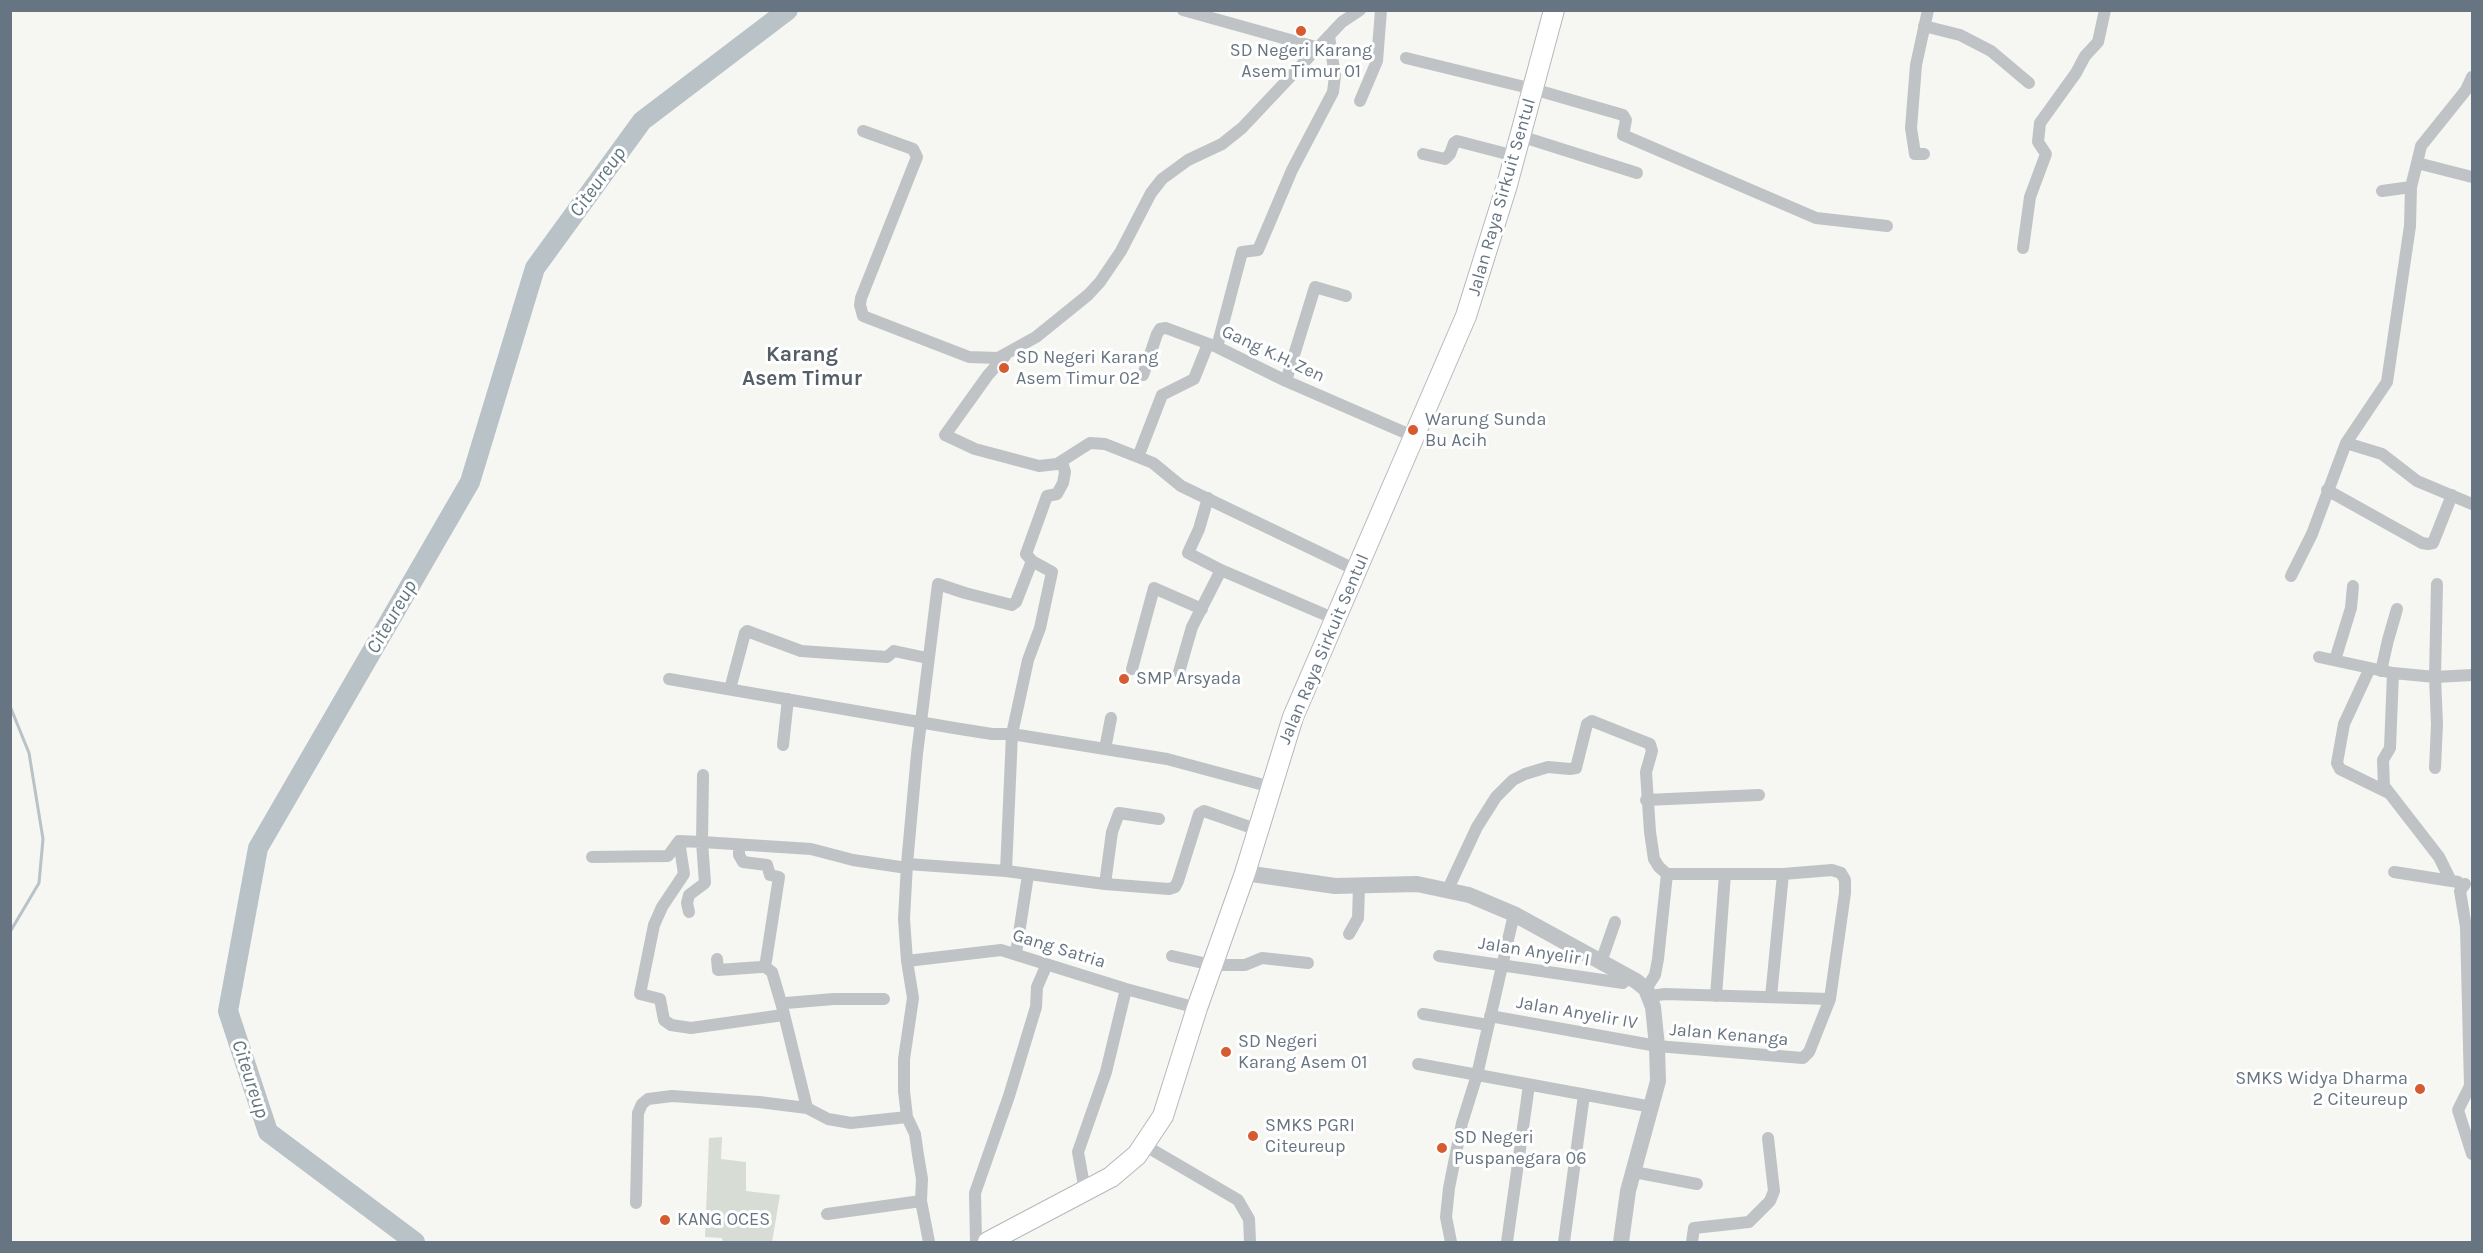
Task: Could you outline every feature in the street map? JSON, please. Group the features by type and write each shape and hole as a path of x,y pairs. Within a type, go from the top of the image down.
{"main road":[{"name":"Jalan Raya Sirkuit Sentul","path":"988,1242 1085,1191 1128,1164 1144,1145 1162,1116 1245,873 1293,717 1466,316 1515,156 1554,10"}],"street":[{"path":"863,131 913,149 917,157 861,298 860,306 863,316 969,357 993,359 1005,355 1056,323 1094,289 1121,250 1151,194 1162,179 1188,160 1222,144 1242,128 1342,22 1360,10"},
{"path":"1360,101 1377,61 1381,10"},
{"path":"1924,154 1915,153 1913,149 1911,128 1916,65 1928,10"},
{"path":"2023,248 2030,197 2046,154 2038,142 2040,123 2076,73 2085,56 2098,42 2105,10"},
{"path":"1185,11 1319,48"},
{"path":"1924,26 1960,35 1991,51 2029,83"},
{"path":"1138,457 1162,395 1194,379 1213,346 1242,252 1258,250 1292,170 1334,92 1335,76 1329,36"},
{"path":"1406,58 1533,89 1623,115 1626,120 1623,135 1816,218 1887,226"},
{"path":"2291,576 2312,534 2346,443 2387,382 2410,226 2411,187 2421,146 2466,90 2472,77"},
{"path":"1520,136 1637,173"},
{"path":"1423,154 1445,159 1457,141 1515,156"},
{"path":"2417,163 2472,177"},
{"path":"2382,191 2411,187"},
{"path":"1286,381 1315,287 1346,296"},
{"name":"Gang K.H. Zen","path":"1143,375 1160,328 1166,328 1213,346 1286,381 1415,437"},
{"path":"1005,355 945,435 975,449 1034,466 1049,466 1062,462 1085,445 1096,442 1158,466 1181,486 1356,570"},
{"path":"2346,443 2382,454 2417,481 2472,504"},
{"path":"1006,871 1012,734 1028,660 1040,628 1052,572 1032,561 1026,554 1047,496 1057,494 1063,483 1065,472 1062,462"},
{"path":"2327,490 2422,543 2428,544 2433,543 2452,495"},
{"path":"1208,498 1199,529 1188,553 1221,570 1335,619"},
{"path":"929,1242 921,1201 922,1179 915,1134 907,1117 904,1059 913,998 904,919 927,658 938,584 1012,605 1016,602 1032,561"},
{"path":"1179,672 1192,627 1221,570"},
{"path":"2435,768 2437,584"},
{"path":"2335,660 2351,608 2353,586"},
{"path":"1132,669 1154,588 1202,609"},
{"path":"2397,609 2381,671 2391,742 2383,760 2383,780 2389,793 2414,821 2439,857 2451,881"},
{"path":"730,689 747,631 801,651 887,657 894,651 927,658"},
{"path":"2319,657 2354,663 2381,671 2435,677 2472,675"},
{"path":"2381,671 2344,724 2337,763 2340,769 2389,793"},
{"path":"669,680 992,734 1012,734 1167,759 1271,787"},
{"path":"783,745 788,699"},
{"path":"1105,749 1111,718"},
{"path":"1448,889 1478,827 1496,797 1513,780 1533,771 1554,766 1576,768 1589,722 1595,722 1648,741 1652,751 1646,772 1646,800 1654,859 1667,874 1784,874 1771,997"},
{"path":"689,912 687,903 689,894 705,883 702,842 703,775"},
{"path":"1646,800 1760,795"},
{"path":"679,841 811,849 853,860 907,866 1006,871 1105,884 1169,889 1175,887 1199,813 1204,810 1257,830"},
{"path":"1105,884 1112,832 1119,813 1159,819"},
{"path":"592,857 668,856 679,841"},
{"path":"679,841 684,874 662,907 654,925 640,994 660,999 664,1020 671,1025 691,1028 782,1011"},
{"path":"739,845 741,861 767,865 770,874 779,877 764,966"},
{"name":"Jalan Kenanga","path":"1657,1046 1799,1059 1805,1057 1809,1052 1830,999 1845,880 1841,873 1833,870 1784,874"},
{"path":"2394,872 2469,884"},
{"path":"1245,873 1359,887 1417,884 1469,895 1514,914 1601,962 1648,993 1830,999"},
{"path":"1016,953 1028,874"},
{"path":"1621,1242 1626,1200 1658,1081 1653,1007 1648,993 1658,959 1667,874"},
{"path":"1716,996 1725,874"},
{"path":"2469,884 2460,891 2466,927 2470,1086 2458,1110 2472,1154"},
{"path":"1349,934 1358,918 1359,887"},
{"path":"1451,1242 1446,1217 1449,1188 1462,1123 1477,1076 1514,914"},
{"path":"1601,962 1615,922"},
{"name":"Gang Satria","path":"907,961 1001,950 1126,989 1197,1008"},
{"path":"1172,956 1212,965 1245,965 1262,958 1308,963"},
{"name":"Jalan Anyelir I","path":"1439,956 1623,983"},
{"path":"717,960 718,970 764,966 772,972 807,1108"},
{"path":"976,1242 975,1193 1009,1096 1036,1007 1037,987 1047,964"},
{"path":"1085,1191 1078,1152 1106,1072 1126,989"},
{"path":"782,1011 786,1003 834,999 884,999"},
{"name":"Jalan Anyelir IV","path":"1423,1014 1489,1020 1657,1046"},
{"path":"1418,1064 1652,1107"},
{"path":"1507,1242 1529,1085"},
{"path":"1564,1242 1584,1095"},
{"path":"636,1203 638,1113 642,1104 648,1099 672,1096 719,1098 807,1108 840,1122 907,1117"},
{"path":"1692,1242 1694,1228 1749,1222 1770,1201 1774,1191 1768,1138"},
{"path":"1144,1145 1238,1200 1249,1218 1250,1242"},
{"path":"1634,1172 1697,1184"},
{"path":"827,1214 921,1201"}],"shaded area":[{"path":"722,1137 721,1159 746,1162 746,1191 780,1195 772,1242 723,1242 722,1238 705,1237 709,1138"}],"waterway":[{"name":"Citeureup","path":"415,1242 268,1132 228,1011 258,848 470,482 535,268 642,121 788,10"},
{"path":"10,706 29,753 43,839 39,883 10,932"}],"place":[{"name":"SD Negeri Karang Asem Timur 01","path":"1301,31"},
{"name":"SD Negeri Karang Asem Timur 02","path":"1004,368"},
{"name":"Warung Sunda Bu Acih","path":"1413,430"},
{"name":"SMP Arsyada","path":"1124,679"},
{"name":"SD Negeri Karang Asem 01","path":"1226,1052"},
{"name":"SMKS Widya Dharma 2 Citeureup","path":"2420,1089"},
{"name":"SMKS PGRI Citeureup","path":"1253,1136"},
{"name":"SD Negeri Puspanegara 06","path":"1442,1148"},
{"name":"KANG OCES","path":"665,1220"}],"district":[{"name":"Karang Asem Timur","path":"802,367"}]}
